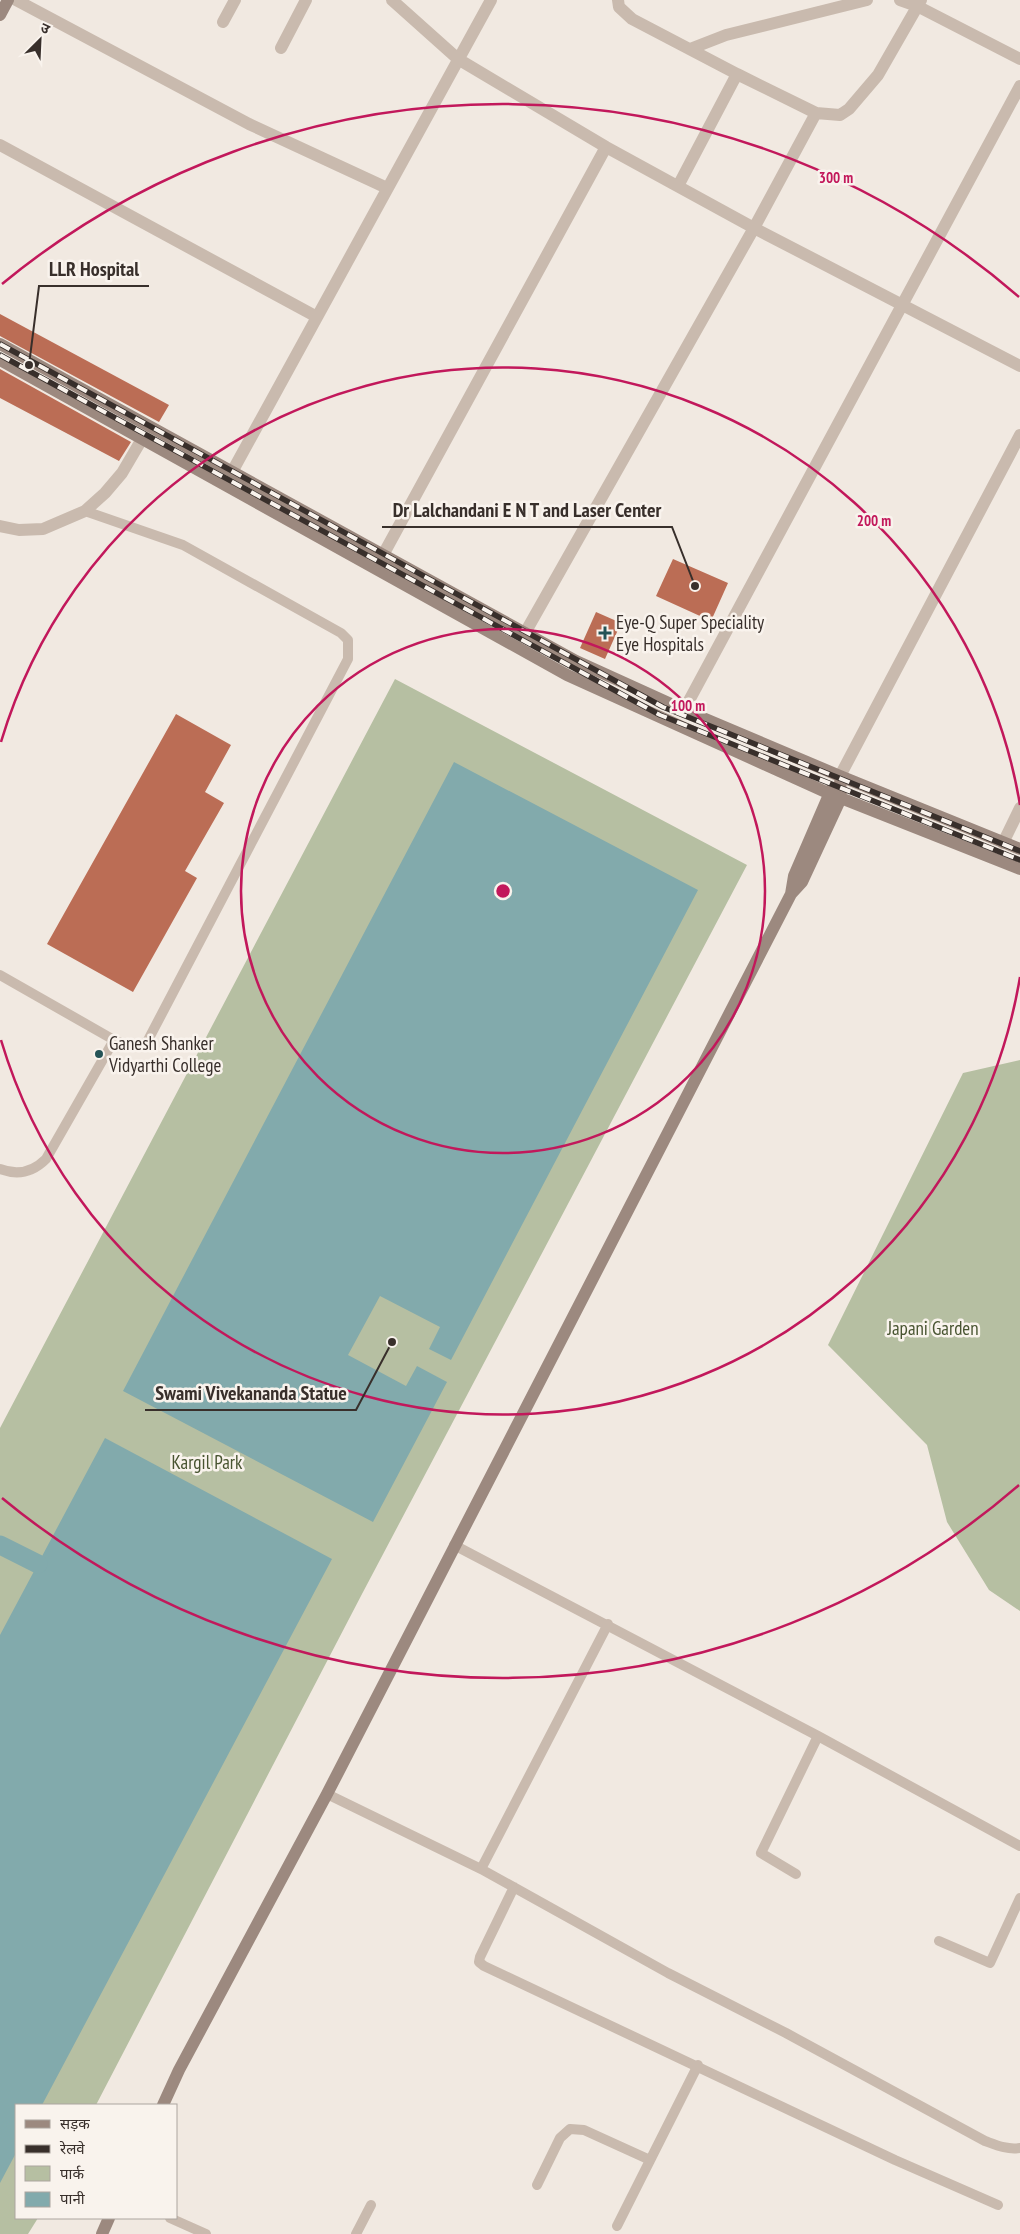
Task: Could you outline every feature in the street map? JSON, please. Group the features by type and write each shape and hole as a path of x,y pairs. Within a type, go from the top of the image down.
{"main road":[{"path":"0,15 8,0"},
{"path":"0,344 576,661 684,710 1020,850"},
{"path":"0,360 567,675 828,793 1020,869"},
{"path":"316,536 323,522"},
{"path":"791,894 794,876 828,793 840,776"},
{"path":"163,2104 179,2070 327,1794 791,894 802,882 841,798 840,776"},
{"path":"102,2234 109,2219"}],"street":[{"path":"16,0 249,124 387,188"},
{"path":"223,22 235,0"},
{"path":"282,48 306,0"},
{"path":"392,0 458,59 606,147 754,228 1020,366"},
{"path":"232,472 491,0"},
{"path":"618,0 619,7 632,19 737,74 816,113 840,114 856,102 878,75 919,3"},
{"path":"690,49 726,35 867,0"},
{"path":"900,0 919,3 1020,59"},
{"path":"678,186 737,74"},
{"path":"684,710 1020,86"},
{"path":"525,633 754,228 816,113"},
{"path":"0,145 317,317"},
{"path":"383,555 606,147"},
{"path":"840,776 1020,435"},
{"path":"0,526 19,530 43,529 84,511 105,493 122,473 142,439"},
{"path":"1003,843 1020,808"}],"lane":[{"path":"0,976 114,1040 131,1047 139,1047 148,1042 222,897 348,659 350,648 348,640 341,633 189,549 84,511"},
{"path":"0,1169 10,1173 24,1172 38,1167 46,1159 114,1040"},
{"path":"454,1545 608,1624 1020,1846"},
{"path":"482,1869 608,1624"},
{"path":"796,1874 761,1853 818,1736"},
{"path":"327,1794 482,1869 668,1973 786,2032 985,2140 998,2146 1012,2149 1020,2148"},
{"path":"514,1887 480,1957 479,1962 484,1966 698,2065 896,2160 998,2205"},
{"path":"939,1941 990,1963 1020,1898"},
{"path":"617,2226 698,2065"},
{"path":"537,2185 560,2138 570,2129 584,2130 650,2160"},
{"path":"356,2234 371,2205"},
{"path":"172,2219 206,2234"}],"green space":[{"name":"Kargil Park","path":"395,679 747,865 362,1594 97,2104 15,2104 15,2219 37,2219 28,2234 0,2234 0,1428"},
{"name":"Japani Garden","path":"1020,1060 1020,1611 989,1590 947,1522 927,1445 828,1345 963,1073"}],"water":[{"path":"454,762 698,890 451,1360 429,1349 440,1327 380,1296 348,1355 406,1386 417,1366 447,1382 373,1522 123,1391"},
{"path":"105,1438 332,1559 43,2104 15,2104 15,2155 0,2183 0,1635"}],"building":[{"path":"0,314 169,405 159,422 0,336"},
{"path":"0,369 131,442 119,461 0,398"},
{"path":"673,559 728,583 711,621 656,596"},
{"path":"596,612 621,623 605,659 580,648"},
{"path":"176,714 231,745 205,792 224,803 185,871 197,878 133,992 47,944"}],"waterway":[{"path":"0,1545 38,1564"}],"railway":[{"path":"0,344 663,707 1020,851"},
{"path":"0,355 660,715 1020,860"}],"place":[{"name":"LLR Hospital","path":"29,365"},
{"name":"Dr Lalchandani E N T and Laser Center","path":"695,586"},
{"name":"Eye-Q Super Speciality Eye Hospitals","path":"605,633"},
{"name":"Ganesh Shanker Vidyarthi College","path":"99,1054"},
{"name":"Swami Vivekananda Statue","path":"392,1342"}]}
